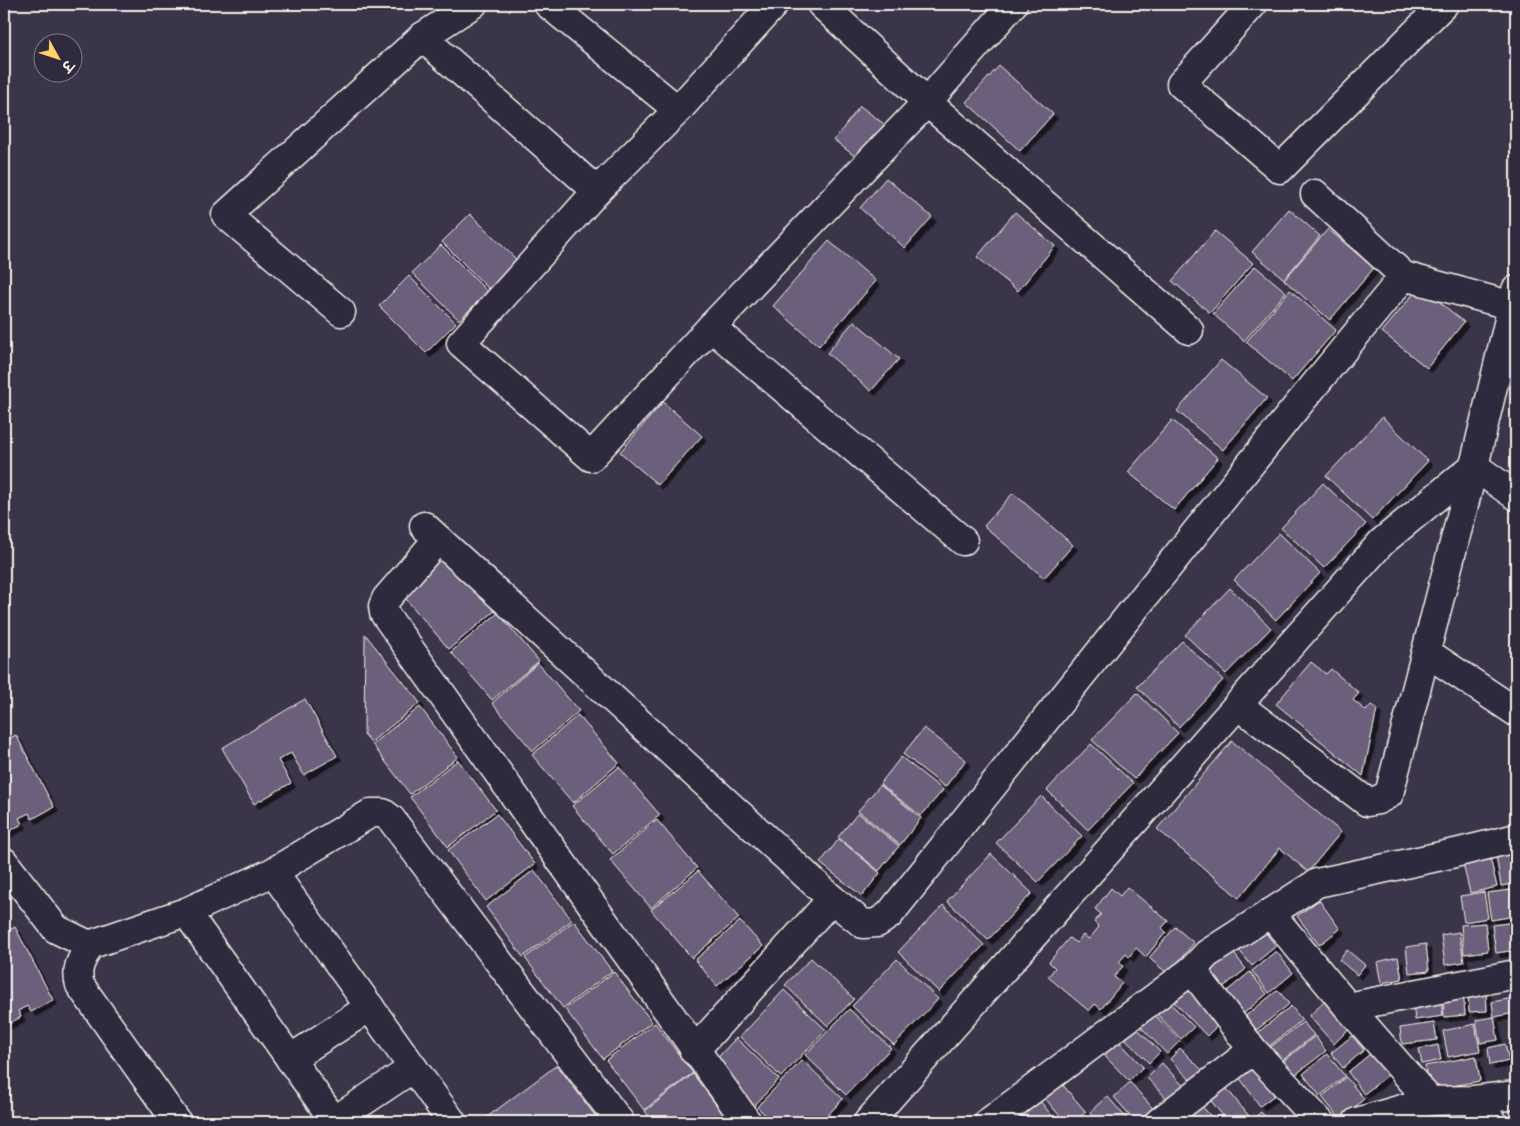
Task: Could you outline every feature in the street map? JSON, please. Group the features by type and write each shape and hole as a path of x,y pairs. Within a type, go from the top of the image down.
{"street":[{"path":"342,312 226,215 422,37 473,4"},
{"path":"548,4 678,110"},
{"path":"774,4 678,110 597,191 461,343 591,457 927,102 1013,4"},
{"path":"821,4 927,102 1189,330"},
{"path":"1253,4 1182,84 1280,169 1432,8"},
{"path":"422,37 597,191"},
{"path":"1238,705 1367,802 1378,800 1389,794 1515,301 1404,276 1315,194"},
{"path":"747,1122 694,1051 384,613 383,606 386,599 431,532 832,899 863,924 877,923 889,915 1276,432 1404,276"},
{"path":"712,327 963,541"},
{"path":"1474,466 1516,496"},
{"path":"868,1122 1382,542 1474,466"},
{"path":"1426,652 1516,712"},
{"path":"4,862 56,930 89,945 186,912 273,872 371,813 383,813 392,819 620,1122"},
{"path":"989,1122 1192,970 1207,954 1317,882 1516,838"},
{"path":"273,872 452,1122"},
{"path":"694,1051 832,899"},
{"path":"186,912 334,1121 413,1068"},
{"path":"1270,913 1348,1007 1430,1101"},
{"path":"89,945 79,965 77,975 80,985 177,1122"},
{"path":"1192,970 1253,1050 1320,1122"},
{"path":"1348,1007 1516,974"},
{"path":"290,1059 370,1007"},
{"path":"1159,1122 1253,1050"},
{"path":"1357,1122 1430,1101 1473,1100 1516,1095"},
{"path":"1473,1100 1492,1122"}],"building":[{"path":"999,66 1053,114 1020,151 966,102"},
{"path":"860,106 892,130 866,165 834,140"},
{"path":"886,178 932,217 905,248 860,208"},
{"path":"1289,209 1320,236 1284,279 1252,252"},
{"path":"1015,212 1055,246 1018,291 977,257"},
{"path":"470,214 518,261 489,289 442,242"},
{"path":"1328,229 1374,268 1330,320 1284,280"},
{"path":"1215,231 1253,263 1210,313 1172,281"},
{"path":"829,241 876,281 819,346 773,306"},
{"path":"441,245 488,292 459,320 412,273"},
{"path":"1255,266 1286,292 1244,341 1213,314"},
{"path":"409,276 456,323 426,353 379,306"},
{"path":"1420,286 1464,322 1427,368 1382,332"},
{"path":"1290,290 1336,330 1292,381 1246,342"},
{"path":"854,321 899,359 871,391 827,353"},
{"path":"1221,360 1267,398 1223,450 1177,411"},
{"path":"663,402 702,436 658,485 620,452"},
{"path":"1382,417 1428,461 1372,520 1326,476"},
{"path":"1172,420 1218,458 1174,510 1128,472"},
{"path":"1323,483 1366,524 1324,568 1281,528"},
{"path":"1013,493 1073,545 1044,578 984,526"},
{"path":"1279,533 1320,573 1276,620 1234,580"},
{"path":"446,551 496,610 449,649 399,591"},
{"path":"1230,588 1271,628 1226,674 1185,635"},
{"path":"498,613 539,661 492,700 451,652"},
{"path":"365,634 420,703 371,742 364,734"},
{"path":"1182,641 1223,680 1179,727 1137,687"},
{"path":"1311,662 1326,674 1331,669 1359,693 1353,700 1366,711 1371,705 1377,709 1363,776 1276,704"},
{"path":"538,663 579,711 533,751 492,703"},
{"path":"1137,693 1178,733 1134,779 1092,740"},
{"path":"305,699 337,756 304,775 291,753 278,760 291,783 254,804 222,748"},
{"path":"420,707 458,757 410,794 372,744"},
{"path":"578,715 619,763 573,803 532,755"},
{"path":"924,728 966,760 945,787 903,754"},
{"path":"16,735 54,807 32,819 29,813 19,818 22,824 4,834 4,741"},
{"path":"1232,741 1341,832 1308,872 1280,848 1239,898 1157,829"},
{"path":"1091,744 1133,783 1088,830 1047,790"},
{"path":"901,757 943,790 921,816 880,784"},
{"path":"458,760 496,810 448,847 410,797"},
{"path":"619,767 660,815 613,854 572,806"},
{"path":"880,785 921,818 900,845 858,811"},
{"path":"1041,796 1082,836 1038,882 996,843"},
{"path":"858,813 899,846 879,871 838,837"},
{"path":"497,814 535,864 486,901 448,850"},
{"path":"657,820 697,868 651,908 610,860"},
{"path":"839,839 880,873 862,896 820,863"},
{"path":"1488,849 1497,887 1470,893 1461,855"},
{"path":"1516,852 1516,883 1501,886 1496,855"},
{"path":"991,854 1032,893 988,940 947,901"},
{"path":"534,870 572,920 523,957 486,907"},
{"path":"698,871 739,918 692,958 651,910"},
{"path":"1127,887 1168,921 1162,928 1166,932 1146,957 1136,948 1129,957 1126,954 1119,962 1123,966 1114,977 1122,983 1101,1009 1095,1004 1089,1011 1048,977 1055,968 1049,962 1069,938 1076,943 1083,935 1089,939 1099,927 1094,922 1101,914 1095,909 1111,888 1120,896"},
{"path":"1511,890 1515,916 1491,920 1487,893"},
{"path":"1484,892 1488,918 1464,922 1460,896"},
{"path":"1319,900 1340,929 1319,945 1297,916"},
{"path":"943,905 984,945 939,992 898,952"},
{"path":"574,921 612,971 563,1008 525,958"},
{"path":"740,921 763,946 717,986 695,960"},
{"path":"1516,922 1516,950 1496,953 1492,925"},
{"path":"1485,923 1488,951 1464,954 1461,925"},
{"path":"1259,924 1276,946 1252,966 1234,944"},
{"path":"15,927 53,1000 31,1012 27,1006 18,1011 21,1017 4,1026 4,933"},
{"path":"1175,927 1194,943 1168,974 1149,958"},
{"path":"1459,932 1464,962 1445,965 1441,935"},
{"path":"1426,944 1429,971 1409,973 1406,947"},
{"path":"1229,947 1246,969 1222,988 1204,967"},
{"path":"1347,950 1365,965 1357,975 1339,960"},
{"path":"1276,951 1293,973 1269,993 1252,971"},
{"path":"1398,957 1402,979 1381,983 1377,962"},
{"path":"811,958 854,999 828,1026 785,985"},
{"path":"897,959 938,999 894,1045 852,1006"},
{"path":"614,972 652,1022 603,1059 565,1009"},
{"path":"1250,972 1267,994 1243,1014 1226,992"},
{"path":"1190,987 1223,1020 1207,1036 1174,1002"},
{"path":"784,990 826,1030 781,1077 740,1037"},
{"path":"1278,990 1289,1004 1254,1032 1243,1018"},
{"path":"1463,990 1465,1015 1444,1017 1443,992"},
{"path":"1486,991 1487,1011 1469,1012 1468,992"},
{"path":"1440,992 1443,1016 1415,1020 1412,996"},
{"path":"1164,997 1194,1027 1181,1039 1151,1008"},
{"path":"1513,998 1515,1013 1494,1017 1492,1002"},
{"path":"1324,1002 1349,1029 1334,1044 1309,1016"},
{"path":"1291,1006 1302,1020 1267,1048 1256,1034"},
{"path":"849,1009 891,1048 846,1095 805,1055"},
{"path":"1149,1009 1180,1041 1167,1054 1135,1021"},
{"path":"1494,1017 1498,1040 1480,1043 1476,1020"},
{"path":"1131,1022 1160,1052 1149,1063 1120,1033"},
{"path":"1303,1022 1314,1035 1279,1063 1268,1049"},
{"path":"655,1023 693,1073 644,1110 606,1060"},
{"path":"1434,1023 1437,1040 1402,1044 1400,1028"},
{"path":"1475,1024 1480,1051 1448,1057 1443,1031"},
{"path":"1113,1035 1143,1067 1129,1081 1098,1049"},
{"path":"1315,1036 1326,1051 1291,1078 1280,1064"},
{"path":"1352,1036 1364,1050 1343,1068 1331,1053"},
{"path":"736,1038 779,1079 753,1107 710,1066"},
{"path":"1516,1040 1516,1073 1513,1074 1511,1041"},
{"path":"1505,1044 1509,1061 1490,1065 1488,1048"},
{"path":"1438,1045 1441,1060 1422,1064 1419,1049"},
{"path":"1180,1048 1205,1073 1194,1084 1170,1059"},
{"path":"1327,1054 1345,1076 1320,1096 1303,1074"},
{"path":"1370,1054 1388,1075 1364,1094 1348,1072"},
{"path":"1476,1056 1480,1081 1428,1090 1425,1066"},
{"path":"802,1060 843,1099 821,1122 773,1122 757,1107"},
{"path":"1252,1061 1276,1094 1260,1106 1236,1073"},
{"path":"1162,1063 1189,1092 1174,1106 1147,1078"},
{"path":"557,1065 600,1122 484,1122 483,1120"},
{"path":"693,1074 729,1122 653,1122 645,1111"},
{"path":"1055,1076 1086,1112 1074,1122 1065,1122 1038,1090"},
{"path":"1346,1077 1364,1099 1340,1119 1322,1097"},
{"path":"1130,1082 1156,1112 1144,1122 1136,1122 1114,1097"},
{"path":"1223,1084 1249,1116 1242,1122 1228,1122 1208,1097"},
{"path":"1032,1091 1057,1122 1029,1122 1015,1105"},
{"path":"1107,1096 1130,1122 1099,1122 1090,1112"},
{"path":"1200,1104 1216,1122 1190,1122 1185,1117"},
{"path":"1261,1112 1270,1122 1249,1122"},
{"path":"1464,1112 1470,1122 1449,1121"}]}
